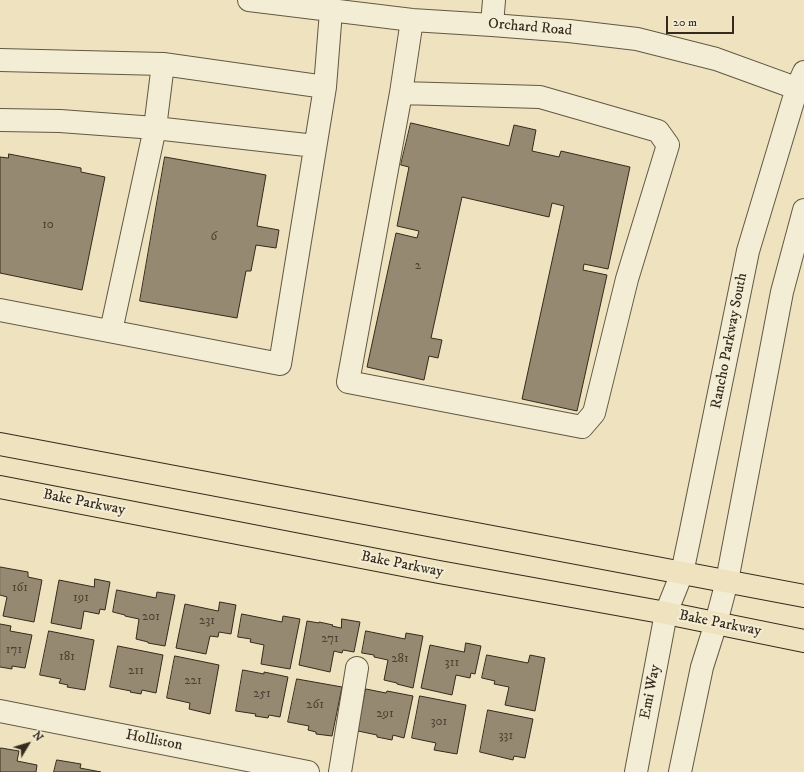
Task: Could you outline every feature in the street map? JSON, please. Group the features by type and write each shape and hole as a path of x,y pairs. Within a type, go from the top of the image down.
{"main road":[{"path":"0,444 804,596"},
{"name":"Bake Parkway","path":"0,487 439,572 666,613 804,641"}],"street":[{"name":"Orchard Road","path":"248,0 319,6 412,20 569,31 637,39 716,59 802,84"},
{"path":"492,25 494,0"},
{"path":"0,310 280,364 325,87 319,6"},
{"path":"401,93 540,97 658,131 668,145 627,279 594,413 582,427 348,382 401,93 412,20"},
{"path":"0,60 163,64 325,87"},
{"path":"111,331 155,128 163,64"},
{"name":"Rancho Parkway South","path":"666,613 682,573 748,251 802,84"},
{"path":"0,120 60,121 155,128 315,146"},
{"path":"680,772 702,667 727,581 782,292 804,210"},
{"name":"Emi Way","path":"636,772 666,613"},
{"path":"340,772 357,668"},
{"name":"Holliston","path":"0,711 308,772"}],"building":[{"path":"411,123 509,146 514,125 536,130 532,151 559,157 561,151 630,167 608,269 584,264 583,270 607,275 577,411 522,399 564,206 552,203 549,217 462,197 431,338 442,340 438,358 429,356 424,380 367,367 396,233 417,238 419,231 397,226 409,167 401,165"},
{"path":"9,154 81,168 81,172 105,177 82,290 0,273 0,157 8,158"},
{"path":"165,157 266,175 257,226 279,230 276,248 256,245 251,271 246,271 237,318 140,301"},
{"path":"0,567 28,572 28,577 42,580 34,622 3,616 7,597 0,595"},
{"path":"95,579 110,582 105,610 100,609 99,614 84,611 81,629 51,623 59,580 94,587"},
{"path":"117,590 156,598 157,592 175,595 165,646 136,639 139,619 113,612"},
{"path":"220,602 236,605 231,634 219,632 218,637 210,636 206,654 176,648 185,604 218,611"},
{"path":"242,614 282,622 283,616 300,619 290,669 261,664 264,645 250,642 251,639 238,637"},
{"path":"342,619 360,622 354,652 343,650 342,653 334,651 330,672 299,665 307,621 319,622 341,628"},
{"path":"0,624 11,626 10,631 32,635 25,668 12,666 12,669 0,667"},
{"path":"49,631 94,640 85,690 67,687 68,685 59,683 61,679 40,675"},
{"path":"366,631 405,639 406,633 423,636 413,688 384,680 388,660 362,653"},
{"path":"466,643 481,646 475,674 471,673 470,678 456,675 452,695 421,688 430,645 464,652"},
{"path":"118,646 163,655 156,693 142,690 141,694 110,687"},
{"path":"487,655 528,663 530,655 545,658 535,711 505,705 509,687 494,684 495,681 482,678"},
{"path":"175,656 219,665 210,714 189,709 190,703 167,698"},
{"path":"243,670 264,674 264,672 288,677 280,717 269,715 268,718 255,716 256,714 236,711"},
{"path":"297,679 342,687 332,736 316,734 316,732 308,730 309,726 288,722"},
{"path":"366,689 413,696 404,738 393,735 392,740 358,731"},
{"path":"420,696 466,705 457,754 434,750 436,743 412,738"},
{"path":"488,710 533,719 525,758 514,756 513,760 480,752"},
{"path":"1,748 19,751 17,761 37,765 36,772 0,772"},
{"path":"57,760 81,764 80,768 101,772 54,772"}]}
